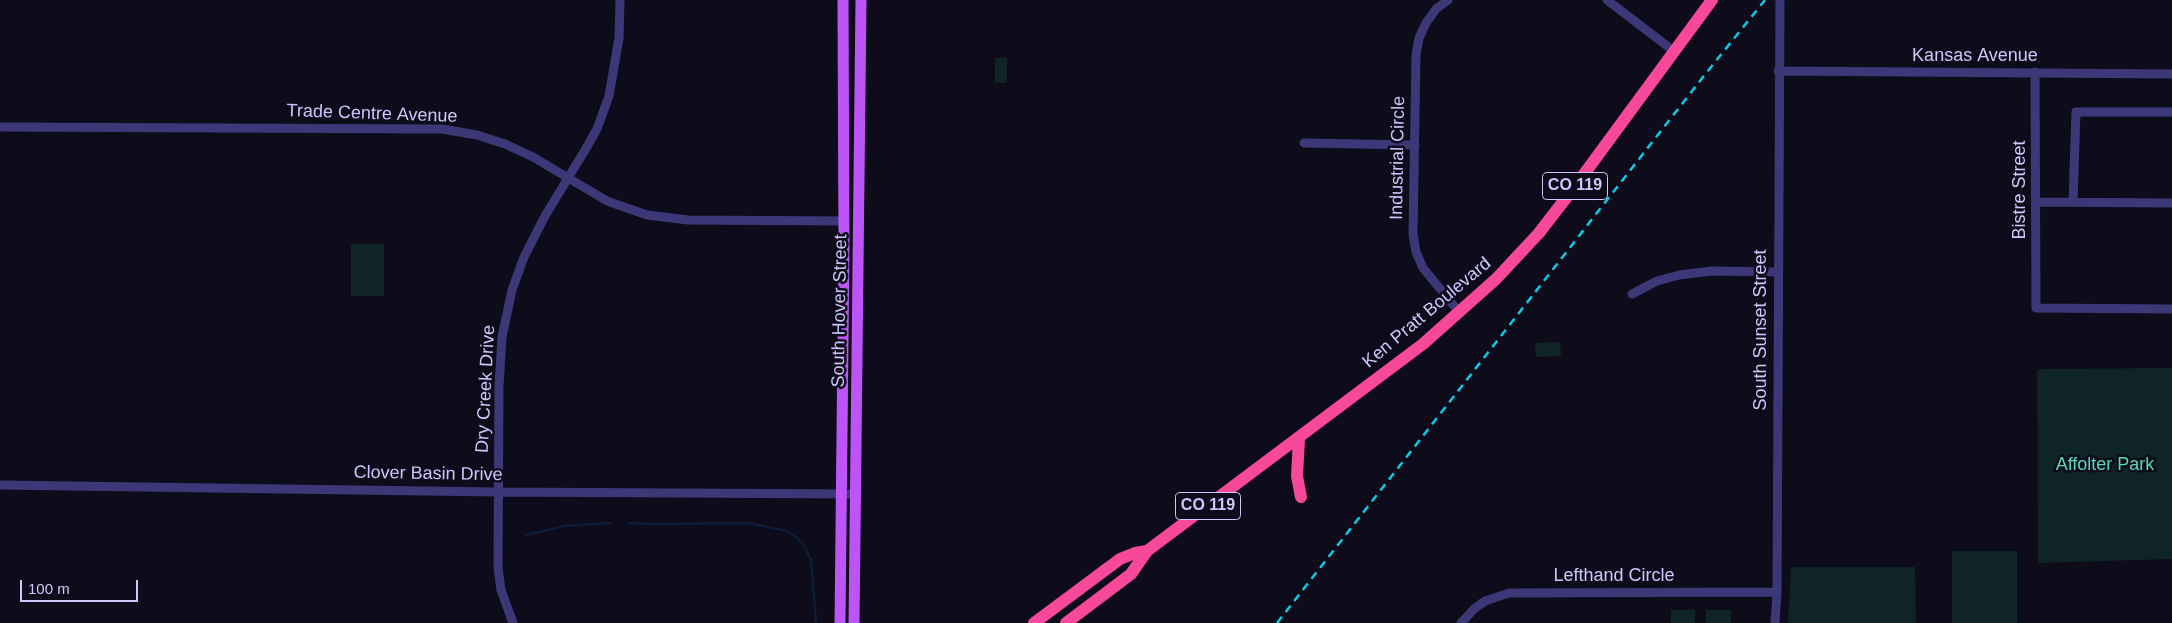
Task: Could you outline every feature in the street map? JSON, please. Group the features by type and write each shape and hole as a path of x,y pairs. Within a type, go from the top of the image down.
{"highway":[{"name":"Ken Pratt Boulevard","path":"1066,623 1131,574 1147,551 1299,439 1423,344 1496,280 1538,233 1712,0"},
{"path":"1299,439 1297,476 1301,497"},
{"name":"Ken Pratt Boulevard","path":"1034,623 1120,559 1135,552 1147,551"}],"main road":[{"name":"South Hover Street","path":"840,623 844,221 843,0"},
{"name":"South Hover Street","path":"854,623 861,0"},
{"path":"844,221 859,221"}],"street":[{"name":"Dry Creek Drive","path":"513,623 498,577 500,354 508,306 519,269 531,241 596,129 609,96 619,38 620,0"},
{"name":"Industrial Circle","path":"1448,0 1436,9 1426,23 1419,38 1416,55 1413,234 1416,252 1424,268 1460,313"},
{"path":"1607,0 1675,52"},
{"name":"South Sunset Street","path":"1775,623 1777,592 1778,71 1780,0"},
{"name":"Kansas Avenue","path":"1778,71 2172,74"},
{"name":"Bistre Street","path":"2035,72 2036,308 2172,309"},
{"path":"2073,201 2076,112 2172,112"},
{"name":"Trade Centre Avenue","path":"0,127 442,129 477,135 506,144 529,155 615,205 657,217 688,220 844,221"},
{"path":"1304,143 1415,145"},
{"path":"2036,202 2172,203"},
{"path":"1632,294 1657,281 1679,275 1712,271 1778,272"},
{"name":"Clover Basin Drive","path":"0,485 498,492 855,494"},
{"name":"Lefthand Circle","path":"1461,623 1474,608 1509,592 1777,592"}],"green space":[{"path":"995,58 1007,58 1007,83 995,83"},
{"path":"351,244 384,244 384,296 351,296"},
{"path":"1560,342 1561,356 1536,357 1535,343"},
{"name":"Affolter Park","path":"2172,368 2172,559 2038,563 2037,369"},
{"path":"1952,551 2017,551 2017,623 1952,623"},
{"path":"1791,567 1915,567 1916,623 1788,623"},
{"path":"1671,610 1695,610 1695,623 1671,623"},
{"path":"1706,610 1731,610 1731,623 1706,623"}],"waterway":[{"path":"526,535 564,526 610,523"},
{"path":"629,523 748,523 787,531 802,542 811,560 816,623"}],"railway":[{"path":"1277,623 1765,0"}]}
